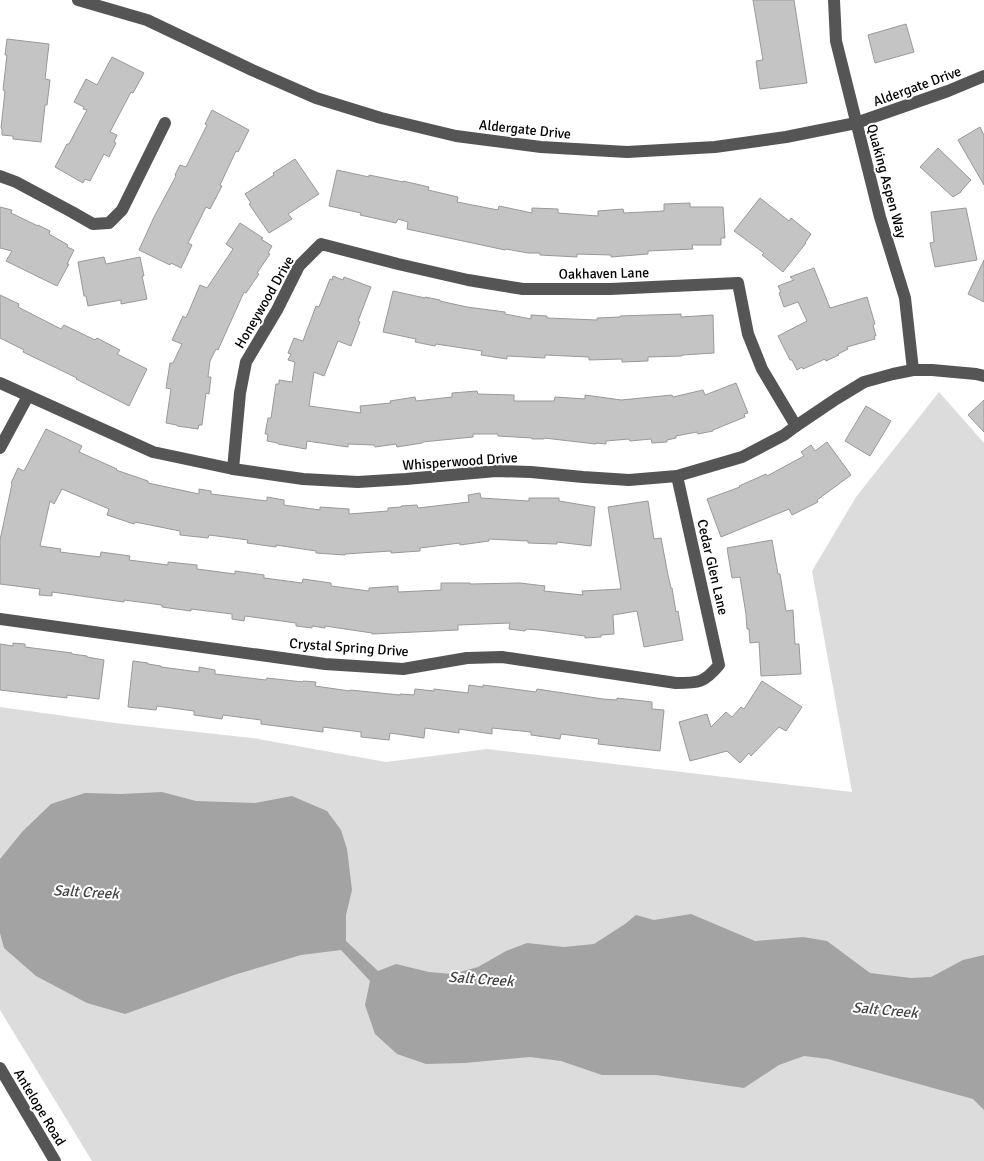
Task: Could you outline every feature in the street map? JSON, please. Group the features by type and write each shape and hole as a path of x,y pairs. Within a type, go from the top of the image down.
{"street":[{"name":"Aldergate Drive","path":"78,0 147,20 316,98 381,118 456,136 541,147 627,152 715,147 786,137 856,124 984,76"},
{"name":"Quaking Aspen Way","path":"834,0 836,41 880,217 905,298 913,370"},
{"path":"0,176 16,182 93,224 109,223 122,210 165,123"},
{"name":"Oakhaven Lane","path":"320,244 468,280 524,289 610,289 738,282 748,334 755,352 762,369 796,426"},
{"name":"Honeywood Drive","path":"233,469 240,393 246,362 277,310 299,266 320,244"},
{"name":"Whisperwood Drive","path":"0,383 153,452 233,469 302,479 358,482 496,471 629,480 677,476 742,458 784,435 864,382 913,370 932,370 984,376"},
{"path":"0,448 28,396"},
{"name":"Cedar Glen Lane","path":"677,476 719,665"},
{"name":"Crystal Spring Drive","path":"0,619 325,664 403,669 467,658 502,657 676,683 696,683 710,676 719,665"},
{"name":"Antelope Road","path":"0,1068 55,1161"}],"shaded area":[{"path":"939,392 984,443 984,1161 92,1161 0,1010 0,707 115,723 252,738 386,762 487,749 852,792 812,571 856,497"}],"water":[{"name":"Salt Creek","path":"162,792 196,801 255,803 292,796 327,811 341,830 347,849 352,890 346,915 346,941 378,971 396,964 429,972 452,974 478,967 506,951 527,943 564,947 594,944 636,915 654,920 691,914 755,941 803,937 827,941 870,973 911,978 931,977 963,960 984,955 984,1110 973,1099 828,1059 804,1056 779,1065 744,1088 656,1075 602,1075 561,1061 530,1057 465,1063 426,1064 397,1054 375,1034 365,1005 370,981 341,950 301,955 234,975 125,1014 87,1003 36,976 4,948 0,933 0,859 22,832 51,804 85,793"}],"building":[{"path":"753,0 794,0 807,83 760,89 756,61 763,60"},
{"path":"906,24 914,52 875,63 868,35"},
{"path":"7,39 49,44 45,79 50,80 41,142 13,139 13,136 2,135"},
{"path":"112,57 144,73 133,93 131,92 110,132 117,135 114,142 116,143 109,157 104,154 90,181 85,179 83,183 55,167 87,110 74,102 86,79 97,85"},
{"path":"212,110 249,130 238,152 236,151 220,185 222,186 210,209 206,207 188,243 192,245 181,268 171,263 170,265 139,250 180,165 186,167 207,125 205,124"},
{"path":"980,127 984,135 984,185 958,140"},
{"path":"938,148 971,180 961,192 953,197 920,167"},
{"path":"295,159 319,194 288,214 292,219 269,233 249,204 251,203 245,194"},
{"path":"337,170 429,187 428,190 458,197 457,202 498,210 499,206 532,213 532,208 558,209 558,213 598,216 598,211 623,209 624,213 664,211 664,204 690,203 690,207 723,207 725,238 721,238 721,245 692,245 693,249 648,251 648,254 611,257 611,255 577,254 577,257 540,255 540,253 505,250 407,229 408,222 398,219 396,223 329,206"},
{"path":"760,198 789,221 791,218 811,234 783,272 762,255 764,253 734,231"},
{"path":"0,207 12,210 11,213 50,231 49,234 74,250 57,286 6,261 12,251 0,248"},
{"path":"966,208 977,260 935,267 930,243 934,242 931,212"},
{"path":"240,223 272,246 268,253 270,254 246,293 244,292 218,350 216,349 210,361 208,377 211,377 209,394 206,393 202,425 199,425 198,429 166,423 171,389 166,388 170,363 173,363 182,344 172,340 183,316 186,318 200,285 207,288 233,249 226,244"},
{"path":"104,257 106,264 140,257 147,299 121,304 121,300 88,306 86,296 84,296 78,262"},
{"path":"984,260 984,302 968,294"},
{"path":"814,268 830,308 867,297 875,324 873,325 876,336 874,336 875,339 847,347 848,349 839,355 826,361 825,359 797,370 778,336 807,321 798,302 784,307 778,286 794,280 790,277"},
{"path":"333,276 343,280 344,277 371,287 351,346 338,341 324,376 314,372 309,406 361,413 360,406 391,403 390,401 415,397 416,401 452,397 452,393 477,391 478,394 514,395 514,401 554,401 555,397 585,399 585,395 621,400 672,395 673,397 703,390 705,395 736,383 748,413 744,414 745,417 713,431 676,436 676,438 667,440 667,442 652,443 651,439 630,441 629,439 596,444 544,438 532,439 498,436 498,434 473,434 473,437 422,442 397,447 396,444 375,447 374,445 348,444 348,447 307,441 306,449 267,441 268,434 265,434 268,418 271,418 276,384 279,384 279,380 292,382 295,362 288,360 291,354 288,353 294,338 303,341 316,306 319,307"},
{"path":"393,291 467,307 505,312 505,314 531,319 531,315 547,316 547,318 597,320 597,318 620,316 681,314 681,317 713,315 714,353 648,357 648,361 622,362 622,359 589,360 589,357 545,355 545,358 507,356 507,359 481,355 482,351 436,344 435,346 415,342 416,339 383,332"},
{"path":"0,295 19,304 18,307 61,329 64,325 95,340 97,338 120,350 117,354 147,369 129,406 23,352 24,350 0,338"},
{"path":"984,400 984,432 968,415"},
{"path":"866,406 891,421 870,456 845,441"},
{"path":"46,429 82,446 79,452 116,470 148,481 148,483 199,494 199,489 211,491 211,494 267,501 267,497 284,500 284,505 320,510 320,507 349,509 349,514 388,511 388,508 401,506 417,505 418,508 469,502 468,495 480,493 481,498 529,501 529,498 559,498 559,501 595,507 591,546 557,542 557,544 528,543 528,541 489,539 489,541 460,545 460,543 420,548 420,551 391,553 391,551 345,555 316,553 316,551 276,545 276,547 247,543 248,540 209,535 208,538 180,535 180,531 135,522 134,524 107,515 109,509 62,489 54,504 50,501 40,546 61,549 60,552 100,557 101,552 130,556 129,560 168,565 168,562 197,565 197,569 235,574 235,571 264,575 264,578 302,583 303,579 331,583 331,586 369,591 369,588 398,586 398,592 441,590 441,583 520,583 545,586 544,591 583,595 582,591 621,589 608,507 648,501 654,539 661,538 683,640 644,647 637,611 613,615 614,634 601,635 601,637 585,638 585,636 539,630 509,629 510,623 458,625 458,630 372,634 325,626 325,628 312,626 312,628 296,626 296,623 245,616 244,621 232,619 232,614 191,609 191,611 124,600 124,602 52,592 52,596 39,595 40,589 0,584 0,540 11,483 18,468 24,471"},
{"path":"827,442 851,475 817,500 818,502 792,515 789,509 721,537 707,499 740,487 766,474 767,476 804,456 801,452 811,445 815,451"},
{"path":"772,540 786,611 793,610 795,644 799,644 801,674 761,676 759,642 750,643 740,577 732,578 727,548"},
{"path":"13,643 25,644 25,647 72,653 104,660 99,699 67,695 67,698 0,690 0,644 13,646"},
{"path":"133,661 199,672 199,667 215,670 215,674 266,680 267,678 316,682 315,686 400,695 414,695 415,689 468,693 469,685 483,687 483,685 536,692 537,689 603,699 617,700 617,698 652,702 652,709 664,710 660,751 598,744 599,739 561,734 560,739 531,735 531,732 492,728 492,734 459,729 459,733 425,728 424,738 390,733 389,740 361,737 361,732 323,727 323,732 261,724 261,720 223,715 222,719 194,715 194,711 157,706 156,710 128,707"},
{"path":"762,681 802,707 786,731 779,727 751,756 749,753 740,763 727,751 690,761 679,722 707,714 711,727 726,712 732,717 741,707 744,709"}]}
